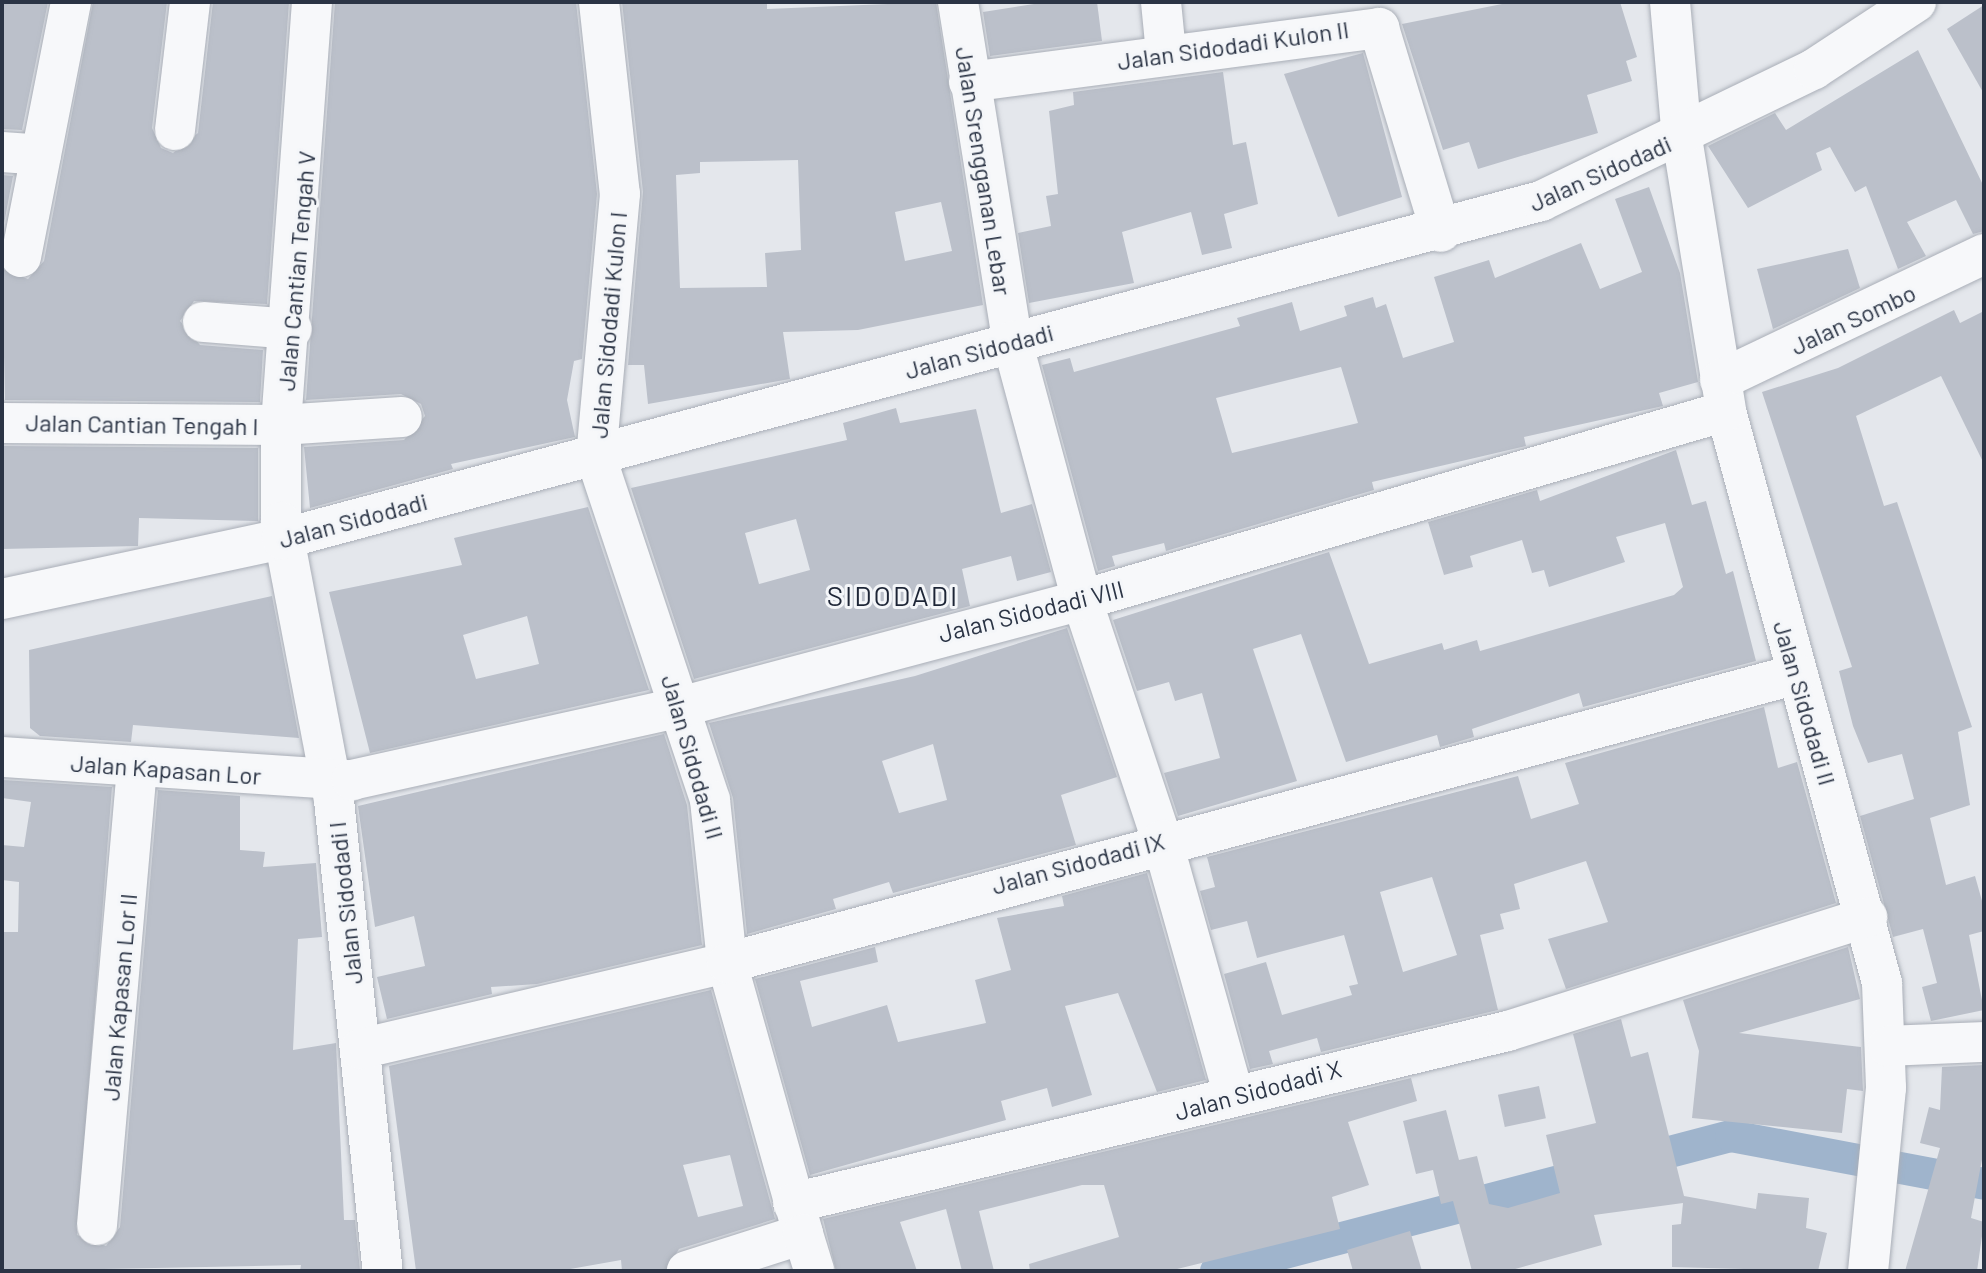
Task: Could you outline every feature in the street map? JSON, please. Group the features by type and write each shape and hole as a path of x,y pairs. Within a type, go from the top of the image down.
{"street":[{"path":"21,257 71,2"},
{"path":"175,130 190,2"},
{"name":"Jalan Cantian Tengah V","path":"282,539 281,425 292,329 312,2"},
{"name":"Jalan Sidodadi Kulon I","path":"596,457 620,194 599,2"},
{"name":"Jalan Srengganan Lebar","path":"958,2 1012,341 1082,600 1162,840 1234,1096"},
{"path":"1161,2 1166,53"},
{"name":"Jalan Sidodadi II","path":"1670,2 1682,138 1723,396 1797,674 1867,917 1888,1046 1880,1165 1868,1271"},
{"name":"Jalan Sidodadi","path":"2,599 282,539 596,457 1012,341 1441,232 1541,201 1682,138 1814,69 1916,2"},
{"name":"Jalan Sidodadi Kulon II","path":"969,82 1166,53 1379,28 1441,232"},
{"path":"2,152 41,155"},
{"name":"Jalan Sombo","path":"1723,396 1984,254"},
{"path":"203,322 292,329"},
{"name":"Jalan Sidodadi VIII","path":"330,779 680,707 1082,600 1723,396"},
{"name":"Jalan Cantian Tengah I","path":"2,423 281,425 402,417"},
{"name":"Jalan Sidodadi II","path":"596,457 680,707 719,836 727,963 804,1236"},
{"name":"Jalan Sidodadi I","path":"282,539 330,779 383,1271"},
{"name":"Jalan Sidodadi IX","path":"360,1049 727,963 1162,840 1797,674"},
{"name":"Jalan Kapasan Lor","path":"2,757 137,769 330,779"},
{"name":"Jalan Kapasan Lor II","path":"97,1225 137,769"},
{"name":"Jalan Sidodadi X","path":"687,1271 1234,1096 1508,1031 1867,917"},
{"path":"1888,1046 1984,1042"}],"building":[{"path":"2,2 48,2 22,130 2,129"},
{"path":"93,2 167,2 152,128 161,148 173,153 198,133 213,2 289,2 267,304 194,301 180,321 200,345 263,350 260,402 5,400 2,269 28,279 44,261"},
{"path":"335,2 576,2 597,194 582,359 574,361 567,400 575,437 451,464 453,469 310,508 304,447 404,440 425,416 421,404 401,394 306,400"},
{"path":"622,2 767,2 767,9 936,2 983,305 858,330 783,332 790,379 648,404 644,365 628,365 643,192","holes":["798,160 801,250 765,253 767,287 680,288 676,175 700,173 700,162","941,202 952,251 905,261 895,212"]},
{"path":"1047,2 1097,2 1102,41 990,56 983,12"},
{"path":"1512,2 1620,2 1637,57 1626,61 1632,81 1587,95 1598,133 1478,169 1469,142 1443,150 1402,24"},
{"path":"1984,5 1984,94 1947,29"},
{"path":"1918,50 1984,187 1984,231 1973,234 1956,200 1907,222 1926,256 1898,269 1866,186 1855,192 1830,147 1816,153 1822,170 1748,208 1708,146 1775,113 1786,130"},
{"path":"1363,53 1402,197 1338,217 1284,74"},
{"path":"1223,72 1233,145 1246,142 1258,204 1224,214 1232,248 1202,255 1191,212 1122,232 1134,283 1029,303 1018,233 1051,226 1046,196 1058,194 1049,111 1074,105 1073,92"},
{"path":"2,175 13,176 2,234"},
{"path":"1649,187 1680,273 1698,382 1659,393 1663,406 1524,437 1526,446 1372,482 1374,490 1166,551 1164,543 1112,556 1115,566 1098,571 1042,365 1070,358 1074,372 1240,326 1237,318 1292,302 1300,331 1347,316 1344,306 1373,297 1376,308 1386,304 1403,358 1454,342 1434,277 1489,260 1495,278 1581,243 1600,289 1642,272 1615,199","holes":["1341,367 1358,423 1232,453 1216,398"]},
{"path":"1848,249 1860,288 1773,329 1757,269"},
{"path":"1954,310 1960,323 1984,311 1984,464 1941,376 1856,416 1884,506 1897,502 1972,727 1958,732 1970,805 1930,818 1946,885 1975,876 1984,908 1984,931 1969,935 1984,1010 1931,1021 1922,987 1937,983 1923,929 1893,937 1860,816 1914,799 1902,754 1868,763 1853,726 1839,671 1852,667 1762,392 1838,368"},
{"path":"896,408 900,423 976,409 1001,513 1032,504 1051,572 1017,581 1011,556 962,569 970,606 694,679 631,488 847,440 843,423","holes":["796,519 810,570 759,584 745,533"]},
{"path":"2,446 258,448 258,521 139,518 138,546 2,549"},
{"path":"1676,450 1692,505 1706,501 1726,574 1733,571 1756,661 1583,707 1579,693 1472,729 1474,737 1440,747 1437,735 1346,762 1301,634 1253,649 1297,781 1178,816 1164,773 1220,758 1202,693 1175,701 1169,682 1137,691 1113,620 1329,552 1369,664 1442,643 1444,650 1477,640 1480,651 1674,595 1683,587 1665,523 1616,537 1625,562 1549,587 1544,570 1532,573 1522,540 1470,556 1473,567 1444,575 1428,522 1537,490 1540,501"},
{"path":"588,507 649,690 370,753 329,592 462,565 454,538","holes":["527,616 539,664 476,679 463,635"]},
{"path":"272,596 299,738 133,725 131,742 40,736 30,728 29,650"},
{"path":"1067,628 1117,777 1061,795 1076,845 893,893 889,882 833,899 836,909 747,934 733,798 709,723 915,676","holes":["933,744 947,800 899,813 882,761"]},
{"path":"1764,707 1778,768 1797,762 1836,903 1566,989 1548,939 1608,922 1586,861 1514,884 1520,909 1500,914 1504,929 1480,935 1498,1010 1321,1052 1317,1038 1269,1051 1273,1064 1250,1069 1224,974 1266,962 1282,1015 1352,995 1349,986 1358,984 1344,935 1257,958 1247,921 1211,930 1200,891 1215,887 1207,857 1518,776 1531,819 1579,804 1565,763","holes":["1432,877 1457,955 1403,972 1380,892"]},
{"path":"664,734 687,805 702,945 537,984 491,987 492,994 387,1019 377,977 425,966 414,916 375,927 358,806"},
{"path":"3,780 112,787 77,1235 106,1246 120,1227 158,790 240,796 240,850 265,852 263,867 316,863 322,937 298,939 293,1050 336,1043 344,1220 355,1220 360,1271 300,1271 301,1265 2,1271 2,932 18,932 19,882 2,880 2,845 24,847 31,802 2,798"},
{"path":"1147,873 1206,1080 1157,1092 1118,993 1065,1006 1092,1095 1052,1107 1047,1088 1001,1101 1006,1120 810,1175 755,979 875,947 878,962 800,981 812,1027 887,1005 898,1042 986,1023 975,980 1011,970 997,918 1064,906 1062,896"},
{"path":"1848,947 1860,999 1739,1033 1861,1047 1863,1091 1847,1089 1842,1133 1692,1118 1699,1051 1683,1000"},
{"path":"711,990 775,1219 679,1249 665,1271 622,1271 621,1260 559,1271 416,1271 389,1066","holes":["730,1155 743,1206 698,1217 683,1165"]},
{"path":"1621,1019 1631,1057 1648,1052 1684,1196 1756,1209 1758,1193 1809,1198 1806,1228 1827,1233 1818,1271 1672,1267 1672,1225 1681,1224 1683,1203 1594,1215 1602,1245 1508,1271 1472,1271 1453,1201 1441,1204 1433,1170 1416,1174 1403,1121 1446,1110 1459,1160 1477,1156 1489,1204 1508,1208 1560,1193 1546,1135 1596,1123 1573,1034"},
{"path":"1984,1065 1984,1149 1971,1218 1984,1222 1977,1271 1905,1271 1940,1148 1920,1143 1929,1107 1940,1110 1942,1067"},
{"path":"1411,1078 1417,1101 1348,1122 1369,1185 1332,1197 1340,1229 1169,1271 1030,1271 1029,1264 1119,1237 1104,1185 1082,1185 979,1211 994,1271 962,1271 946,1209 900,1222 917,1271 836,1271 823,1219"},
{"path":"1539,1086 1546,1118 1505,1127 1498,1095"},
{"path":"1410,1231 1422,1271 1353,1271 1347,1250"}],"waterway":[{"path":"1216,1271 1731,1136 1984,1184"}],"district":[{"name":"SIDODADI","path":"893,595"}]}
